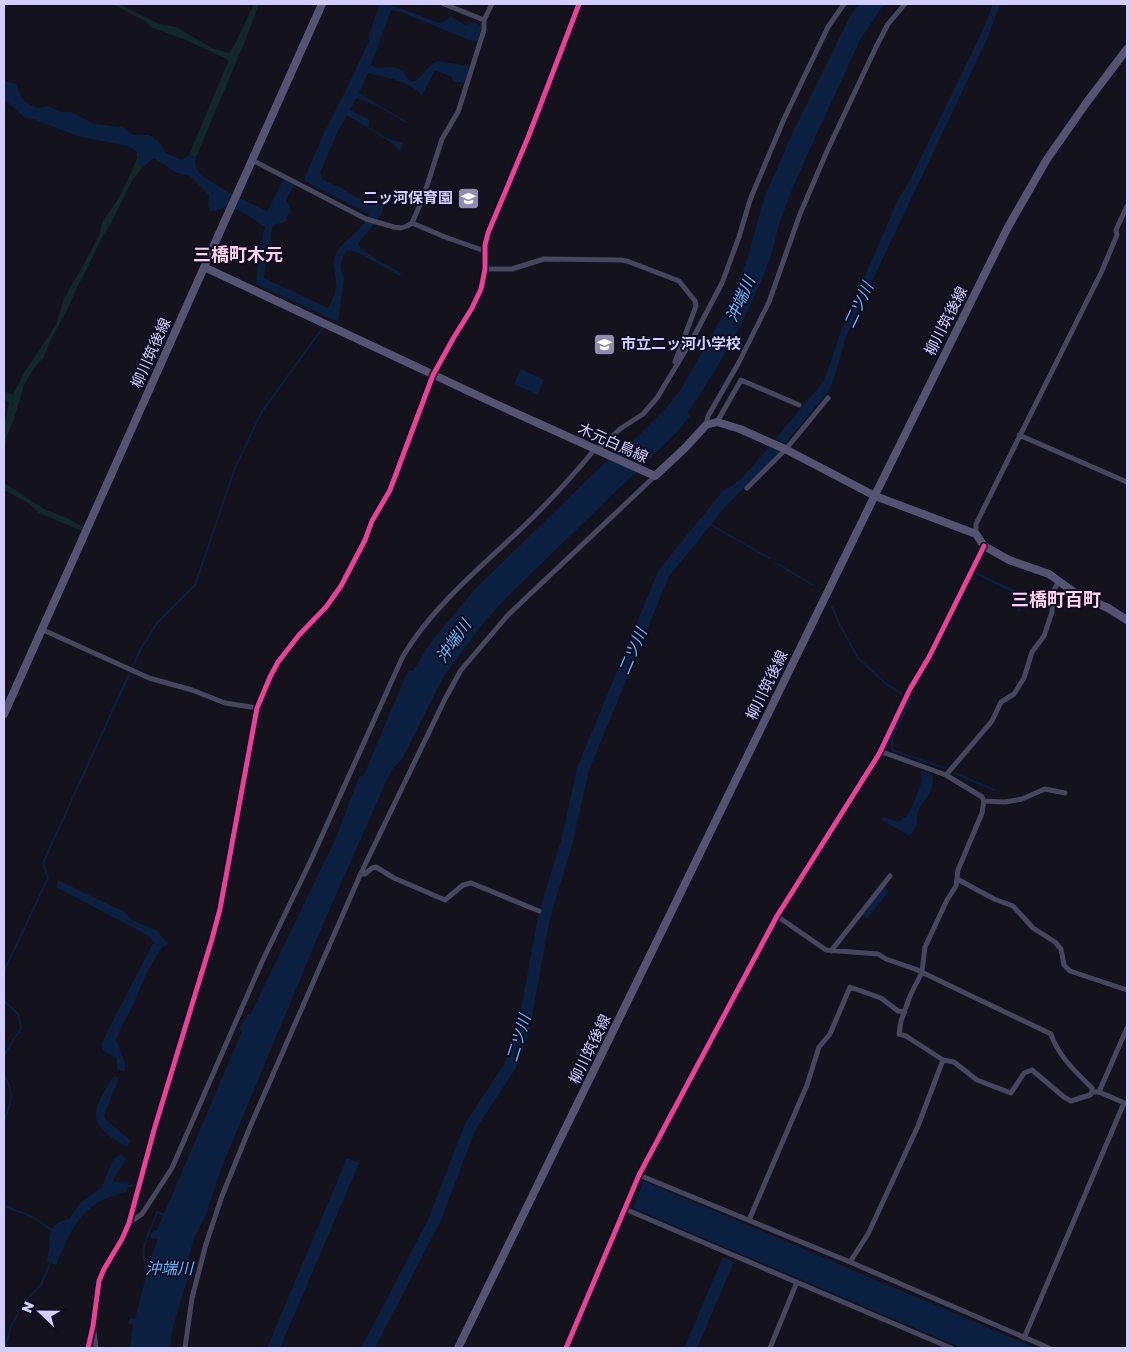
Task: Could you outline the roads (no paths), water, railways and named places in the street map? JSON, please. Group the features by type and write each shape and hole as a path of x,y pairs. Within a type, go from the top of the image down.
{"main road":[{"name":"柳川筑後線","path":"4,714 322,4"},
{"name":"柳川筑後線","path":"458,1348 874,496 1008,227 1030,187 1086,102 1127,49"},
{"name":"木元白鳥線","path":"204,267 651,475 686,447 706,425"},
{"path":"706,425 717,422 740,429 785,449 874,496 976,534 984,546 1009,560 1049,574 1078,595 1108,608 1127,620"}],"street":[{"path":"444,4 484,20"},
{"path":"252,160 379,224 401,228 412,222 423,198 442,139 458,112 484,30 484,20 492,4"},
{"path":"88,1348 99,1281 104,1268 129,1223 154,1130 212,940 257,708 278,662 299,635 326,606 350,571 372,521 399,471 406,446 433,375 481,289 486,268 485,245 488,234 529,135 579,4"},
{"path":"129,1223 142,1214 172,1168 261,964 311,860 403,656 416,636 453,592 550,500 603,445 620,429 643,414 657,398 693,338 722,283 750,200 784,119 828,27 844,4"},
{"path":"706,425 708,416 738,364 769,302 800,214 859,82 888,24 905,4"},
{"path":"976,534 976,524 1101,273 1117,235 1116,230 1127,206"},
{"path":"412,222 486,254"},
{"path":"486,268 512,269 544,259 621,260 679,281 695,301 696,306 670,375"},
{"path":"717,422 741,380 799,405"},
{"path":"747,488 785,449 828,398"},
{"path":"1019,435 1127,482"},
{"path":"185,1348 192,1298 206,1244 222,1196 302,1004 361,873 445,699 461,670 508,615 651,475"},
{"path":"566,1348 639,1175 777,916 879,754 910,689 929,657 984,546"},
{"path":"946,774 992,721 1001,702 1014,694 1024,678 1032,652 1044,636 1052,612 1053,592 1058,582"},
{"path":"42,629 156,681 192,690 225,702 257,708"},
{"path":"879,754 885,753 946,774 982,797 984,801 982,813 958,870 956,886 924,947 922,972 905,1012 900,1034 943,1060 954,1062 977,1080 1011,1093 1024,1073 1032,1070 1071,1101 1090,1095 1092,1092 1099,1092 1126,1104 1024,1338"},
{"path":"984,801 1005,802 1022,799 1045,789 1065,794"},
{"path":"361,873 365,874 376,866 394,878 445,900 462,885 471,883 539,911"},
{"path":"831,951 890,876"},
{"path":"957,879 994,899 1013,906 1033,928 1061,948 1064,965 1070,971 1127,990"},
{"path":"777,916 826,950 878,954 886,959 922,972 1042,1029 1050,1034 1054,1044 1069,1065 1092,1088 1092,1092"},
{"path":"749,1220 807,1085 819,1048 830,1034 850,987 881,998 898,1011 905,1012"},
{"path":"1099,1092 1127,1028"},
{"path":"850,1262 868,1234 918,1126 943,1060"},
{"path":"639,1175 850,1262 1049,1348"},
{"path":"625,1209 951,1348"},
{"path":"770,1348 797,1282"},
{"path":"93,1326 96,1348"}],"water":[{"path":"380,4 393,4 392,6 436,22 442,23 451,16 465,25 474,22 481,26 478,41 469,40 401,12 391,10 371,65 376,68 394,67 404,71 406,77 412,82 417,80 437,61 470,66 464,82 453,82 452,77 435,70 421,94 403,83 368,73 359,93 407,122 378,106 356,98 350,110 370,120 368,127 388,139 403,143 401,152 389,141 347,115 336,135 320,173 323,180 375,206 377,203 385,202 382,213 358,244 371,256 401,273 400,276 357,252 347,250 341,264 344,278 338,322 256,284 260,247 265,227 246,214 230,207 210,211 208,205 209,195 190,176 177,173 154,158 142,168 138,162 139,153 128,146 77,136 34,119 25,118 4,99 4,81 16,84 22,99 38,108 48,106 61,112 72,112 94,124 122,127 133,135 149,135 158,141 166,153 182,160 189,155 196,157 197,169 208,180 266,211 282,182 288,179 296,182 286,199 291,210 285,222 273,225 264,278 328,308 336,289 333,263 335,256 342,245 362,226 369,214 305,181 305,177 324,133 369,41 369,34"},
{"name":"沖端川","path":"860,4 884,4 860,40 793,187 779,224 770,259 743,321 688,413 690,416 674,435 507,597 481,626 442,679 402,759 388,777 324,922 221,1169 205,1217 194,1238 188,1259 192,1262 191,1267 172,1330 170,1348 130,1348 133,1325 128,1323 130,1318 135,1319 149,1266 147,1262 150,1262 158,1239 151,1238 151,1233 157,1230 164,1214 242,1031 239,1029 248,1014 250,1015 335,840 359,777 364,775 406,675 409,670 413,671 431,642 475,589 624,444 627,447 666,408 681,389 724,313 745,266 765,196 792,134 852,13"},
{"path":"993,4 1000,4 988,37 846,336 833,382 828,392 785,443 775,439 824,381 840,334 898,200 910,180 983,30"},
{"path":"521,369 544,380 538,395 514,384"},
{"path":"770,446 780,451 723,509 715,504 729,488 742,478"},
{"path":"976,572 1049,605 1049,607 1026,600 1023,602 1019,612 1017,611 1020,601 1018,595 975,574"},
{"path":"921,771 932,774 931,790 919,810 917,823 912,834 908,835 882,820 884,817 898,822 908,815 922,781"},
{"path":"58,880 126,913 132,920 157,931 168,944 162,947 147,972 116,1040 125,1063 125,1072 117,1069 117,1059 103,1050 101,1044 153,943 160,946 153,942 149,936 56,887"},
{"path":"884,887 889,891 867,919 863,915"},
{"path":"114,1076 119,1078 104,1115 106,1120 131,1141 127,1147 105,1132 96,1117 100,1100"},
{"path":"121,1154 126,1159 113,1180 115,1182 129,1182 126,1192 111,1196 89,1209 74,1228 56,1265 47,1261 52,1229 61,1221 69,1219 80,1203 102,1187 111,1164"},
{"path":"347,1158 359,1163 280,1348 267,1348"},
{"path":"644,1181 1036,1348 962,1348 633,1208"},
{"path":"723,1257 734,1262 697,1348 684,1348"}],"waterway":[{"path":"132,668 157,623 195,585 235,468 261,413 324,326"},
{"name":"二ツ川","path":"368,1348 435,1219 470,1127 510,1066 523,1032 544,917 567,841 583,769 664,573 728,494"},
{"path":"706,522 769,558"},
{"path":"776,563 813,585"},
{"path":"832,607 858,658 885,683 902,694"},
{"path":"4,971 48,878 43,863 130,672"},
{"path":"911,699 892,738 892,750 945,768"},
{"path":"955,773 994,790"},
{"path":"4,1001 18,1014 21,1028 4,1055"},
{"path":"4,1075 11,1093 4,1121"},
{"path":"126,1187 133,1185"},
{"path":"4,1206 33,1217 53,1231"},
{"path":"149,1270 145,1264 144,1257 146,1241 157,1212 165,1215"},
{"path":"5,1348 11,1326 25,1301 41,1285 51,1261"}],"place":[{"name":"二ッ河保育園","path":"469,198"},
{"name":"市立二ッ河小学校","path":"605,344"}],"district":[{"name":"三橋町木元","path":"238,255"},
{"name":"三橋町百町","path":"1056,600"}]}
